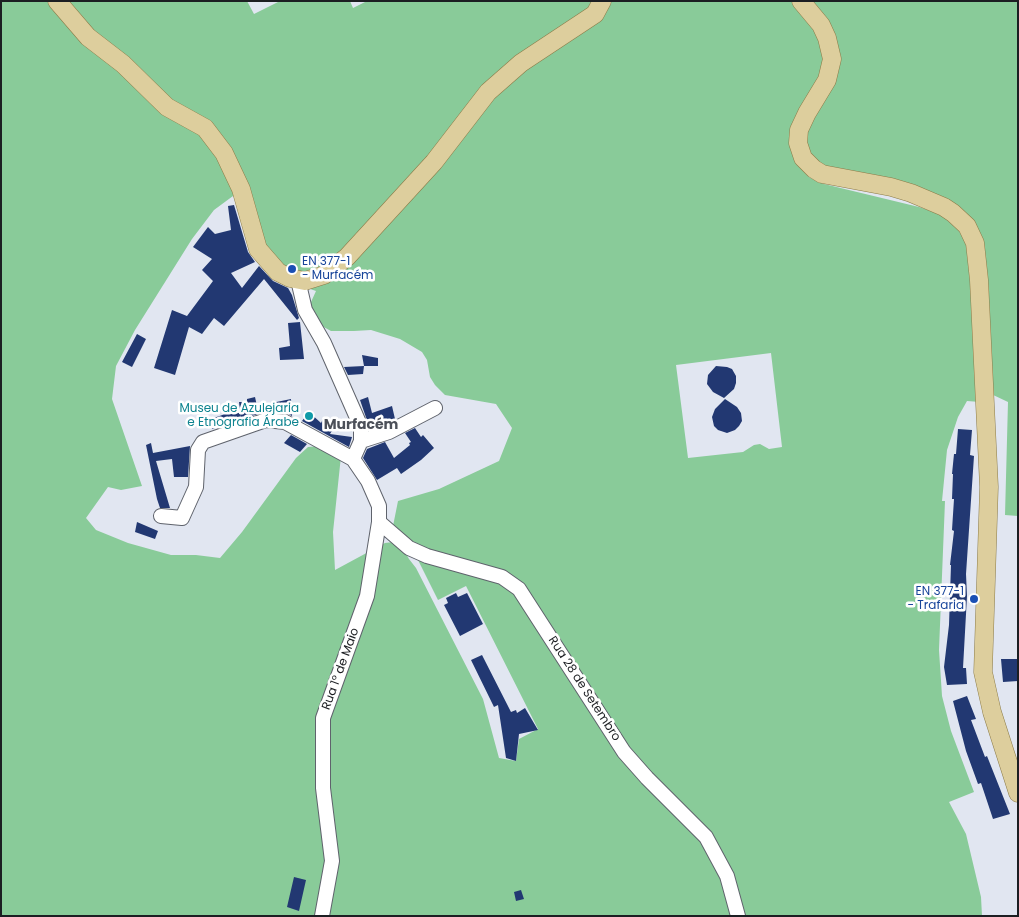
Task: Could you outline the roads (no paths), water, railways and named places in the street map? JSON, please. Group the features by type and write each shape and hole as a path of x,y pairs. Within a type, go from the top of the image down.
{"main road":[{"path":"57,1 88,37 123,64 167,107 205,128 224,153 241,189 258,249 278,272 298,280 310,280 324,275 347,256 434,162 488,92 521,64 595,14 602,1"},
{"path":"801,1 821,25 827,38 832,59 827,80 799,130 798,142 803,158 822,174 891,187 944,207 967,226 975,243 979,280 989,487 983,672 992,712 1018,793"}],"street":[{"path":"161,516 182,518 196,487 198,450 203,442 266,420 285,422 353,459 360,441 361,427 324,343 305,310 298,280"},
{"path":"360,441 389,432 435,408"},
{"name":"Rua 1º de Maio","path":"322,916 332,861 323,788 323,718 367,596 379,522 378,506 368,481 353,459"},
{"name":"Rua 28 de Setembro","path":"379,522 409,548 434,558 502,577 519,589 624,752 706,837 727,876 738,916"}],"place":[{"name":"EN 377-1 - Murfacém","path":"292,269"},
{"name":"Museu de Azulejaria e Etnografia Árabe","path":"309,416"},
{"name":"EN 377-1 - Trafaria","path":"974,599"}],"district":[{"name":"Murfacém","path":"361,425"}]}
